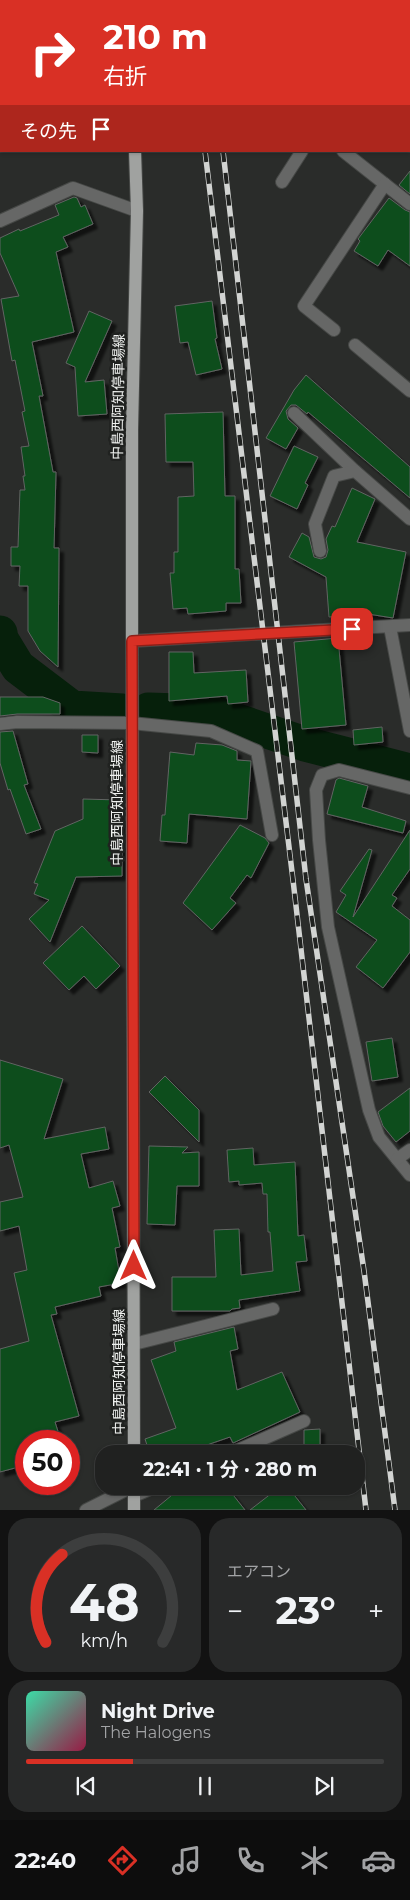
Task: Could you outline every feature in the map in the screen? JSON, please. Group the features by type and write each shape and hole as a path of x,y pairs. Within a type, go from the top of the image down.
{"main road":[{"name":"中島西阿知停車場線","path":"134,1445 132,430 137,210 135,152"},
{"path":"134,1495 134,1510"}],"street":[{"path":"282,182 301,152"},
{"path":"345,152 410,204"},
{"path":"334,330 304,306 385,184"},
{"path":"0,222 73,188 137,210"},
{"path":"355,345 410,392"},
{"path":"294,413 410,519"},
{"path":"320,551 315,524 334,476 356,471"},
{"path":"132,641 410,625"},
{"path":"390,627 410,725"},
{"path":"0,724 17,722 132,723 211,731 257,751 272,836"},
{"path":"410,788 339,770 322,775 316,790 328,927 370,1110 379,1137 410,1175"},
{"path":"397,1159 410,1150"},
{"path":"134,1344 273,1309"},
{"path":"249,1445 304,1421"},
{"path":"86,1510 124,1495"}],"building":[{"path":"410,171 410,194 399,185"},
{"path":"74,197 77,198 81,207 85,205 93,224 63,237 68,247 56,252 74,332 32,342 43,396 39,396 53,472 56,472 54,548 59,548 58,667 40,651 28,631 28,586 19,586 20,566 11,566 11,547 18,547 20,490 25,490 21,447 29,446 22,412 25,411 15,360 12,361 1,299 19,296 0,253 0,238 59,215 55,205"},
{"path":"389,198 410,212 410,266 388,250 378,266 354,251 360,241 358,239"},
{"path":"212,301 217,338 215,339 222,369 196,375 188,342 180,343 175,306"},
{"path":"89,311 112,321 85,382 104,380 107,414 78,416 75,367 66,363"},
{"path":"306,375 410,467 410,498 308,412 307,414 296,405 291,405 286,411 288,419 298,428 286,449 266,438 294,390"},
{"path":"223,412 225,496 235,496 235,569 239,569 241,603 226,603 226,611 188,614 187,608 173,609 170,573 174,573 174,552 178,552 178,497 194,496 193,462 166,462 165,414"},
{"path":"294,446 318,457 305,483 308,485 297,509 270,496"},
{"path":"352,488 375,499 357,542 406,552 393,618 368,614 329,617 326,577 289,557 302,533 309,537 314,557 321,559 326,557 328,550 326,539 332,526 335,527"},
{"path":"338,638 346,725 302,729 294,642"},
{"path":"169,652 193,652 194,673 246,670 248,702 228,704 227,696 169,701"},
{"path":"0,697 43,697 60,703 60,714 0,716"},
{"path":"382,727 383,742 354,745 353,730"},
{"path":"13,731 28,784 24,785 41,829 26,834 10,789 8,790 0,763 0,732"},
{"path":"82,735 98,735 98,753 82,752"},
{"path":"196,743 222,745 237,751 237,760 251,761 247,819 189,814 187,843 160,841 162,815 165,815 170,752 194,755"},
{"path":"339,778 368,786 362,807 406,821 403,833 327,814 336,780"},
{"path":"83,799 119,800 119,821 122,821 122,876 76,877 50,942 29,919 49,900 34,894 38,884 34,883 55,831 83,819"},
{"path":"240,825 265,838 269,843 251,878 247,875 230,898 236,903 212,930 183,903"},
{"path":"410,830 410,869 392,895 397,898 392,906 410,920 410,952 383,988 356,967 377,940 336,912 346,895 340,891 369,849 372,850 353,917"},
{"path":"82,926 120,966 96,989 84,976 69,990 43,963"},
{"path":"392,1038 398,1077 372,1081 366,1042"},
{"path":"0,1060 63,1079 44,1139 105,1127 109,1149 81,1154 89,1188 113,1181 120,1206 112,1208 120,1247 115,1248 121,1283 99,1287 101,1296 55,1307 57,1314 51,1315 79,1416 55,1422 58,1430 15,1430 15,1468 0,1472 0,1349 29,1341 14,1273 27,1270 19,1226 0,1231 0,1202 23,1197 9,1145 0,1148"},
{"path":"165,1076 199,1110 199,1142 149,1092"},
{"path":"410,1088 410,1131 396,1142 383,1126 378,1112"},
{"path":"149,1146 188,1147 182,1153 199,1152 199,1186 177,1186 175,1225 147,1224"},
{"path":"253,1148 254,1165 295,1162 298,1236 304,1235 307,1261 296,1262 300,1291 239,1300 240,1308 230,1311 172,1311 172,1277 216,1277 214,1230 239,1229 241,1275 273,1271 270,1232 268,1232 267,1194 263,1194 262,1183 239,1185 239,1181 229,1182 227,1150"},
{"path":"234,1327 238,1349 230,1351 237,1390 282,1372 300,1412 233,1443 230,1437 207,1445 147,1445 145,1439 176,1428 151,1360 176,1351 174,1342"},
{"path":"320,1429 320,1445 304,1445 304,1430"},
{"path":"172,1495 233,1495 245,1510 154,1510"},
{"path":"269,1495 294,1495 306,1510 250,1510"}],"waterway":[{"path":"0,633 1,639 18,667 72,708 122,711"},
{"path":"148,710 211,712 305,744 410,771"}],"railway":[{"path":"205,152 293,880 366,1510"},
{"path":"223,152 306,879 364,1271 395,1510"}],"route":[{"path":"134,1266 132,641 352,629"}]}
